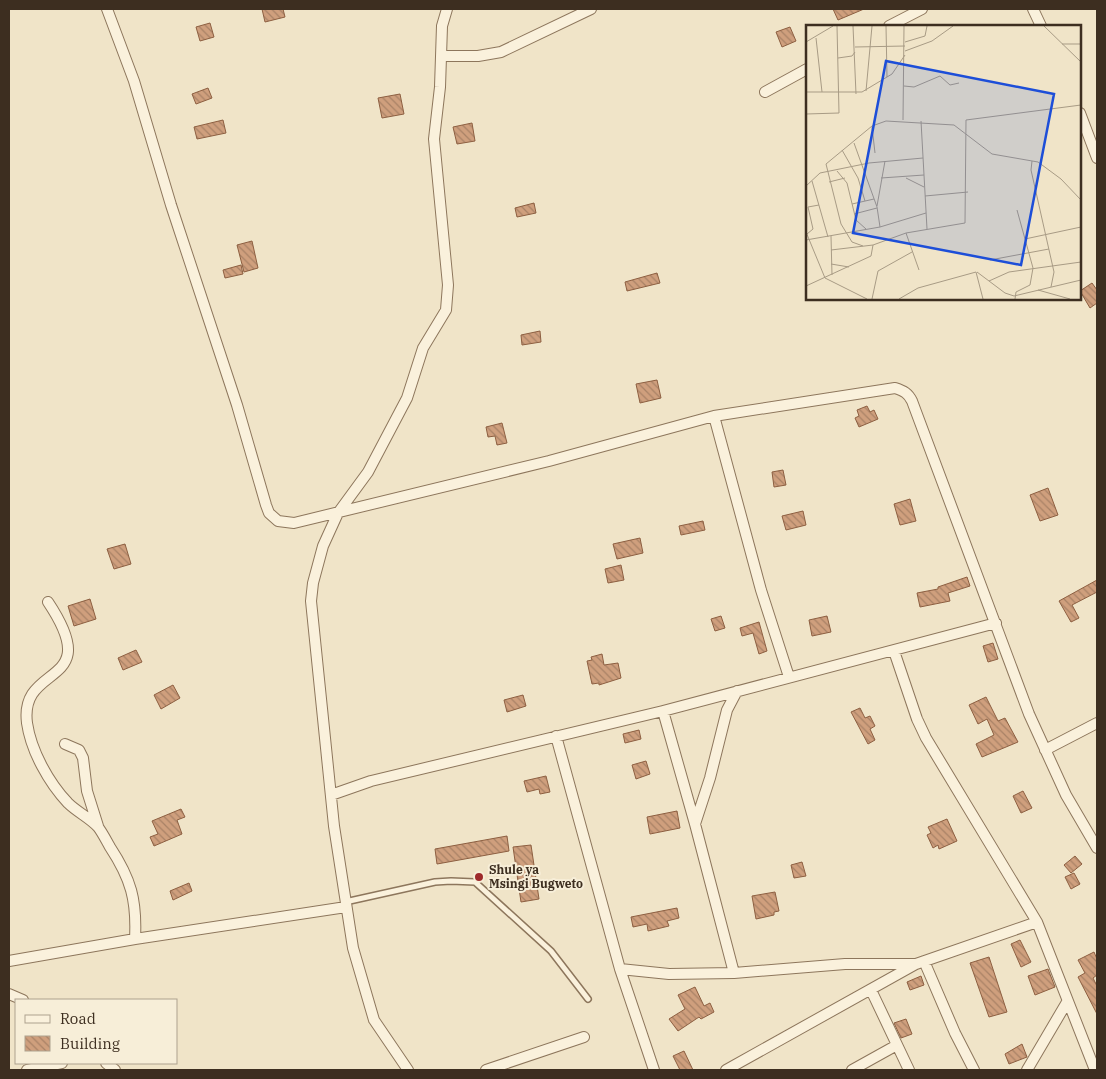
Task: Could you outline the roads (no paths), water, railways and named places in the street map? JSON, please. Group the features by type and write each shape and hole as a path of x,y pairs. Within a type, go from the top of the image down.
{"street":[{"path":"107,9 134,81 269,514 283,523 338,513 549,461 714,416 895,388 909,394 996,623 1019,690 1066,795 1097,848"},
{"path":"408,1070 370,1011 353,948 345,904 331,795 311,601 321,553 338,513 368,472 412,387 423,348 446,310 448,285 434,139 442,56 442,26 447,9"},
{"path":"442,56 478,56 500,52 591,9"},
{"path":"891,25 922,9"},
{"path":"1032,9 1040,25"},
{"path":"765,92 806,70"},
{"path":"1081,116 1097,158"},
{"path":"714,416 761,590 789,677"},
{"path":"48,602 64,630 68,656 62,669 40,683 35,690 26,710 28,726 37,755 56,788 68,803 98,827"},
{"path":"331,795 371,781 662,712 996,623"},
{"path":"894,651 917,719 926,738 1037,922 1067,1002 1096,1070"},
{"path":"696,824 727,710 737,691"},
{"path":"662,712 696,824 734,973"},
{"path":"1045,750 1097,723"},
{"path":"556,736 620,969 654,1070"},
{"path":"66,744 79,750 83,758 87,792 98,827 131,885 136,916 135,939"},
{"path":"9,961 345,904"},
{"path":"726,1070 920,963 1037,922"},
{"path":"620,969 669,974 734,973 845,964 920,963"},
{"path":"920,963 974,1070"},
{"path":"871,990 909,1070"},
{"path":"9,994 21,999"},
{"path":"1027,1070 1067,1002"},
{"path":"486,1070 584,1037"},
{"path":"852,1070 897,1045"},
{"path":"27,1070 57,1064"}],"lane":[{"path":"345,904 435,882 475,882 551,950 588,999"}],"place":[{"name":"Shule ya Msingi Bugweto","path":"479,877"}]}
